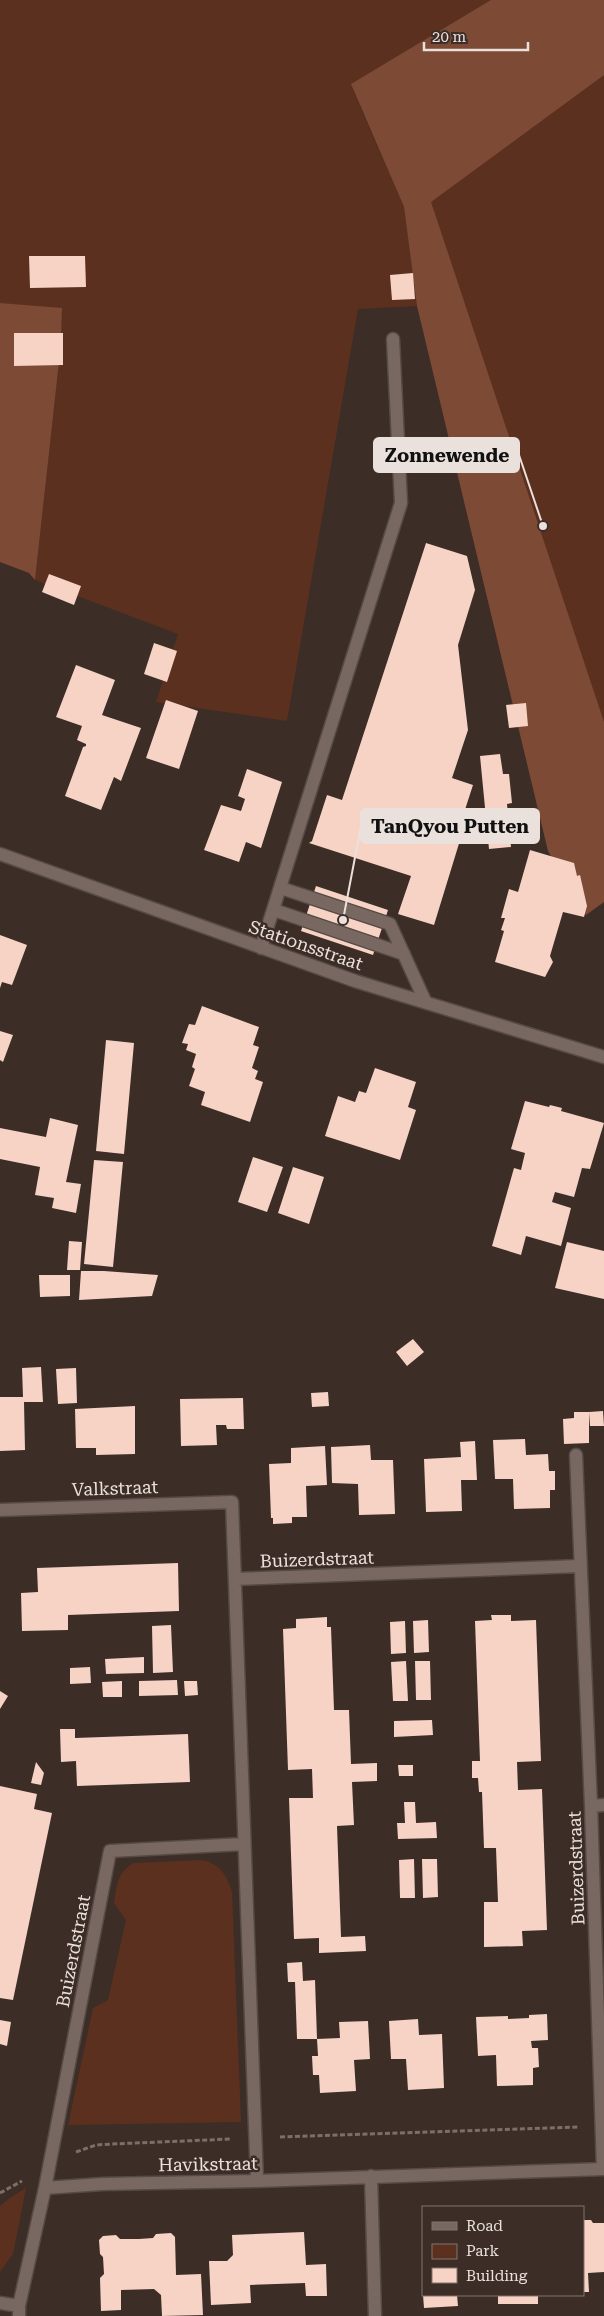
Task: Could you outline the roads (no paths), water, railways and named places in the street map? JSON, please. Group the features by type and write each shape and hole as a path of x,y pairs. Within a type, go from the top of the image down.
{"street":[{"path":"261,948 401,503 393,339"},
{"name":"Stationsstraat","path":"0,854 355,981 604,1057"},
{"path":"281,888 390,924 426,1003"},
{"path":"274,910 404,954"},
{"name":"Buizerdstraat","path":"576,1455 580,1566 598,1806 600,2126 603,2169"},
{"name":"Buizerdstraat","path":"232,1502 257,2181"},
{"name":"Valkstraat","path":"0,1510 232,1502"},
{"name":"Buizerdstraat","path":"235,1579 580,1566"},
{"name":"Buizerdstraat","path":"19,2311 45,2188 110,1851 244,1844"},
{"name":"Havikstraat","path":"45,2188 102,2184 257,2181 603,2169"},
{"path":"371,2176 375,2316"},
{"path":"0,2303 19,2311"}],"place":[{"name":"Zonnewende","path":"543,526"},
{"name":"TanQyou Putten","path":"343,920"}]}
